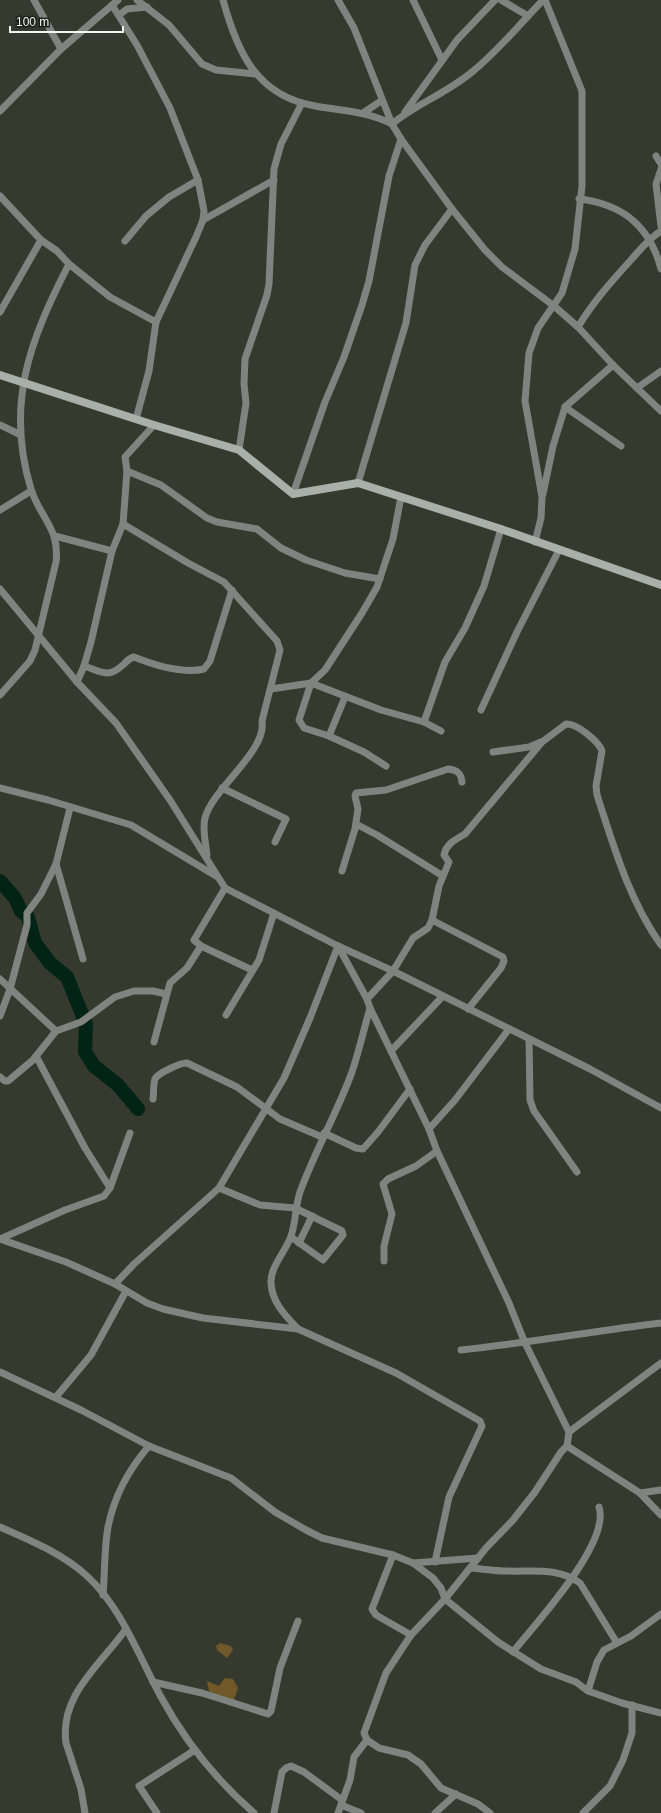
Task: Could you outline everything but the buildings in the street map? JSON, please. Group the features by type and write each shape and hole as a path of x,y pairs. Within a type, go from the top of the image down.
{"main road":[{"path":"0,375 154,425 239,450 293,494 358,483 501,529 661,586"}],"street":[{"path":"34,0 61,49"},
{"path":"137,0 169,25 202,64 216,70 256,74"},
{"path":"223,0 233,34 242,54 256,74 268,85 280,93 302,103 363,113 392,124"},
{"path":"338,0 354,28 370,66 381,102 392,124 401,139 485,250 502,267 554,306 578,327 661,411"},
{"path":"413,0 442,60"},
{"path":"404,114 442,60 475,19 495,0"},
{"path":"501,0 528,16"},
{"path":"392,124 404,114 430,101 471,73 544,0 582,91 582,186 579,199 575,250 566,283 554,306 542,320 534,336 529,353 525,391 542,497"},
{"path":"0,111 61,49 115,2 119,15 170,108 198,180 203,203 204,220 156,322 149,371 136,419"},
{"path":"119,15 127,10 147,8"},
{"path":"363,113 381,102"},
{"path":"239,450 246,403 244,377 245,359 267,296 269,284 276,156 302,103"},
{"path":"293,494 325,402 344,357 362,305 369,281 389,176 401,139"},
{"path":"656,156 661,164"},
{"path":"661,169 656,184 661,226"},
{"path":"125,241 146,216 169,198 198,180"},
{"path":"204,220 274,180"},
{"path":"0,196 40,240 57,251 69,264 118,303 156,322"},
{"path":"579,199 593,201 616,208 637,223 650,238 661,269"},
{"path":"358,483 406,324 415,265 425,245 452,208"},
{"path":"578,327 598,296 650,238 661,231"},
{"path":"0,312 40,240"},
{"path":"0,695 30,661 35,650 56,562 57,552 55,536 31,491 19,434 22,382 34,343 51,301 69,264"},
{"path":"535,542 541,518 542,497 553,446 565,407 614,365"},
{"path":"637,388 661,371"},
{"path":"565,407 621,446"},
{"path":"0,425 19,434"},
{"path":"77,682 92,642 112,551 123,524 127,471 125,457 154,425"},
{"path":"127,471 161,485 207,518 217,522 257,529 281,548 306,560 345,572 380,579"},
{"path":"0,510 31,491"},
{"path":"386,766 370,755 330,736 304,728 300,724 299,720 311,683 325,670 354,626 380,579 393,539 401,497"},
{"path":"123,524 188,563 216,576 224,582 279,646 280,650 262,721 264,730 237,772 222,788 205,816 204,822 207,859"},
{"path":"424,722 443,667 465,628 484,586 501,529"},
{"path":"55,536 112,551"},
{"path":"481,710 517,632 559,550"},
{"path":"0,589 77,682 116,723 166,793 207,859 216,877 225,888 338,946 393,971 442,997 590,1069 661,1108"},
{"path":"84,666 108,674 113,674 129,659 134,657 148,663 182,669 204,669 210,661 232,590"},
{"path":"271,689 311,683 344,697 424,722 441,731"},
{"path":"330,736 344,697"},
{"path":"367,999 393,971 413,938 425,931 432,920 442,876 449,862 444,855 448,847 454,840 465,834 542,742 566,724 571,724 598,742 601,747 602,752 596,786 597,795 625,880 645,920 661,946"},
{"path":"493,752 530,747 542,742"},
{"path":"342,871 356,824 358,809 355,796 356,793 386,790 448,768 458,771 461,775 462,782"},
{"path":"0,788 48,800 70,808 131,825 216,877"},
{"path":"222,788 286,819 274,842"},
{"path":"0,1016 10,989 27,925 27,913 41,894 56,864 70,808"},
{"path":"356,824 377,835 442,876"},
{"path":"56,864 83,959"},
{"path":"225,888 194,940 201,946 252,970"},
{"path":"226,1015 259,960 274,913"},
{"path":"432,920 503,958 504,961 501,968 468,1009"},
{"path":"154,1042 170,983 187,968 201,946"},
{"path":"338,946 367,999 410,1089 429,1129 437,1151 481,1241 525,1343 569,1432 567,1446 560,1452 535,1492 445,1599 411,1635 386,1673 364,1733 367,1740 379,1748 408,1755 421,1764 441,1788 478,1804 490,1813"},
{"path":"115,1284 134,1264 219,1188 284,1078 296,1052 338,946"},
{"path":"0,979 56,1031"},
{"path":"0,1077 5,1081 8,1081 36,1056 56,1031 81,1022 120,994 134,990 152,991 166,994"},
{"path":"391,1051 442,997"},
{"path":"298,1329 280,1309 273,1294 271,1282 272,1275 291,1237 294,1228 295,1208 323,1135 351,1073 370,1008"},
{"path":"429,1129 455,1100 509,1029"},
{"path":"529,1040 530,1100 534,1111 549,1134 577,1172"},
{"path":"36,1056 85,1148 110,1188"},
{"path":"153,1099 156,1078 158,1075 179,1064 187,1063 233,1085 265,1110 280,1119 356,1148 363,1149 378,1132 410,1089"},
{"path":"0,1239 65,1210 104,1196 110,1188 130,1133"},
{"path":"384,1261 384,1246 392,1214 383,1184 388,1179 416,1166 437,1151"},
{"path":"219,1188 260,1205 295,1208 342,1231 343,1235 323,1260 291,1237"},
{"path":"300,1243 312,1216"},
{"path":"0,1239 66,1262 115,1284 155,1306 180,1314 298,1329 396,1373 480,1421 482,1426 449,1497 435,1562"},
{"path":"56,1397 91,1355 126,1291"},
{"path":"461,1350 525,1343 618,1328 661,1323"},
{"path":"569,1432 661,1363"},
{"path":"0,1372 56,1397 149,1446 231,1478 288,1521 322,1538 393,1555 413,1563 433,1578 441,1588 445,1599 513,1652 541,1669 576,1682 588,1691 632,1706 661,1712"},
{"path":"103,1595 106,1540 112,1512 132,1469 149,1446"},
{"path":"567,1446 640,1493 661,1515"},
{"path":"640,1493 661,1490"},
{"path":"513,1652 584,1560 598,1532 599,1507"},
{"path":"0,1527 56,1554 87,1576 103,1595 126,1629 162,1699 195,1750 224,1785 254,1813"},
{"path":"393,1555 372,1609 376,1615 411,1635"},
{"path":"413,1563 478,1558"},
{"path":"471,1568 507,1571 553,1570 572,1577 580,1583 586,1591 617,1643"},
{"path":"588,1691 597,1662 604,1650 631,1636 661,1614"},
{"path":"153,1682 202,1692 268,1714 271,1711 280,1668 298,1621"},
{"path":"85,1813 81,1789 66,1742 65,1731 68,1713 74,1697 83,1682 126,1629"},
{"path":"583,1813 610,1786 623,1760 632,1733 632,1706"},
{"path":"338,1813 350,1780 354,1757 367,1740"},
{"path":"157,1813 139,1789 140,1786 195,1750"},
{"path":"274,1813 282,1772 291,1766 304,1772 342,1803 361,1813"},
{"path":"435,1813 456,1794"}],"shaded area":[{"path":"220,1643 231,1646 233,1650 227,1658 217,1650 216,1646"},
{"path":"225,1678 233,1679 238,1688 232,1706 212,1696 208,1688 207,1681 219,1686"}],"waterway":[{"path":"0,881 15,898 21,911 28,917 35,943 50,963 67,977 86,1024 85,1052 94,1066 118,1085 138,1109"}]}
